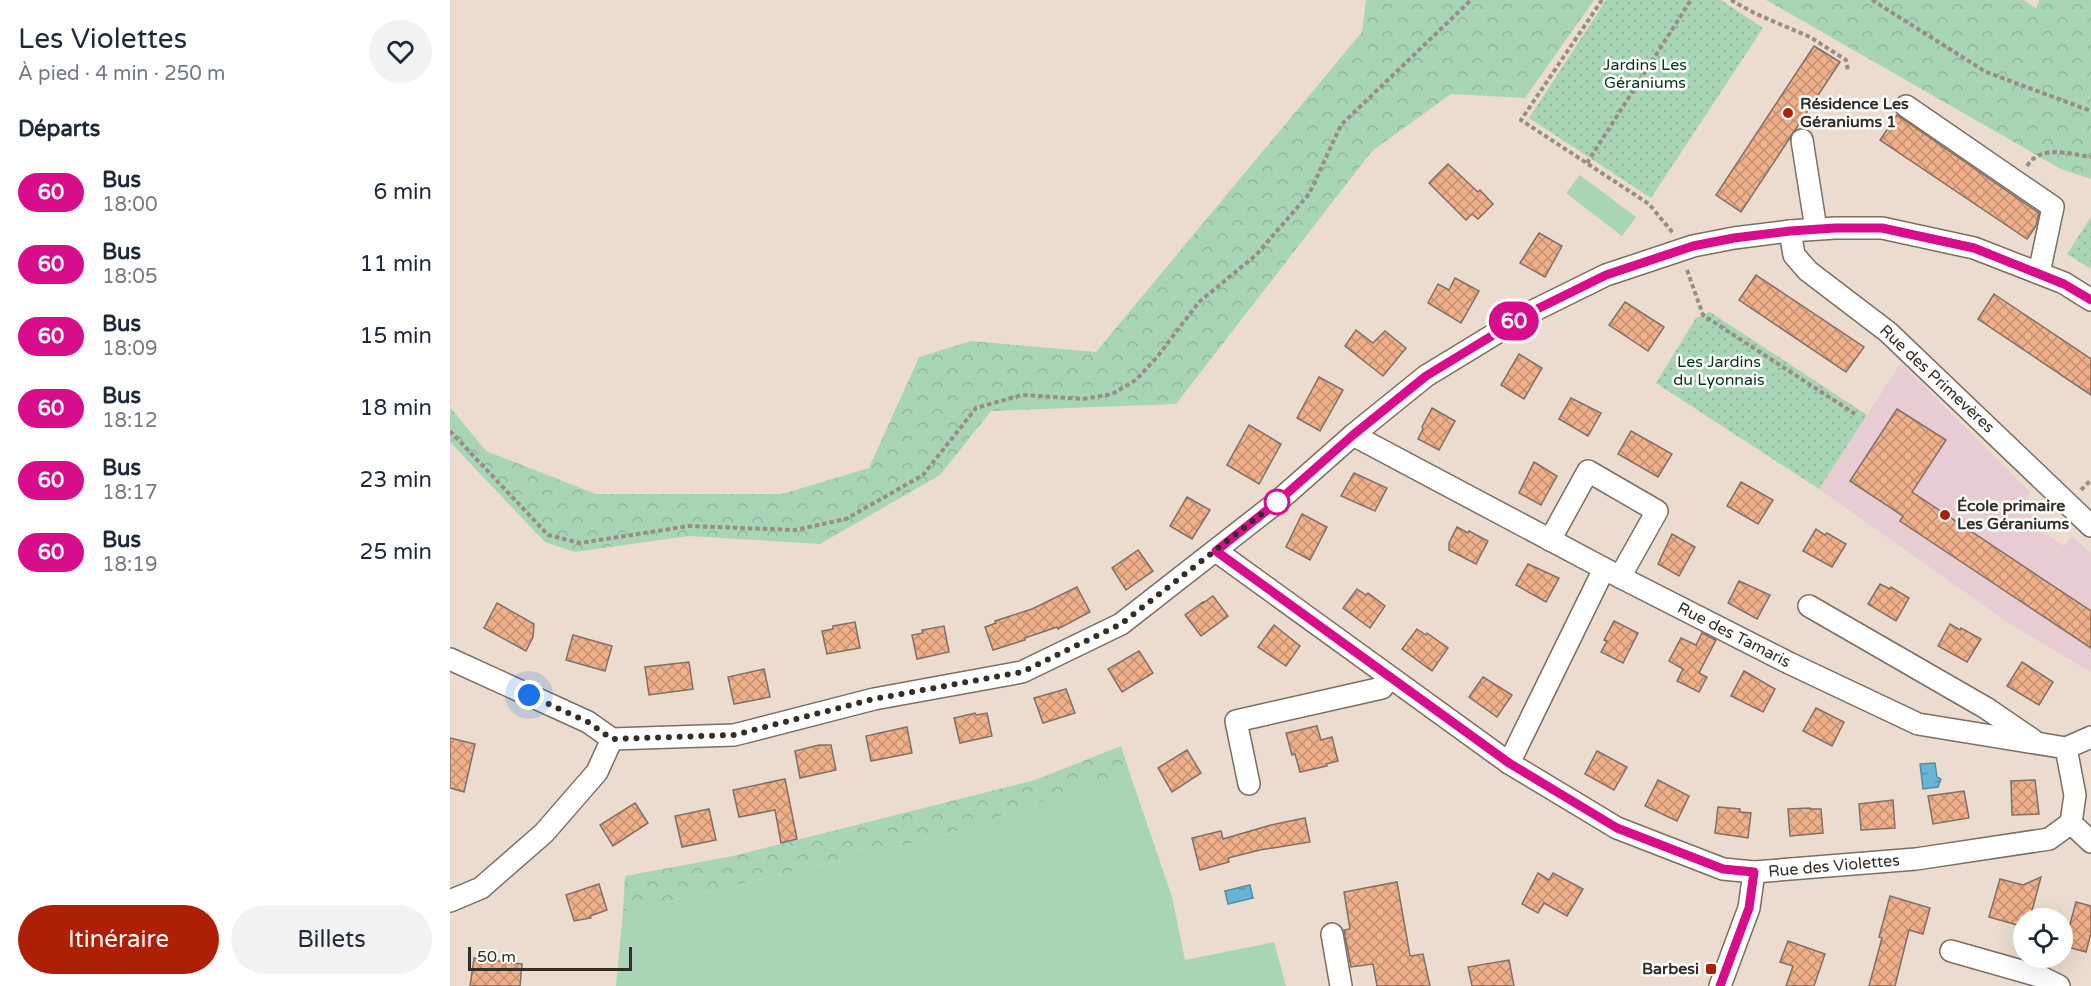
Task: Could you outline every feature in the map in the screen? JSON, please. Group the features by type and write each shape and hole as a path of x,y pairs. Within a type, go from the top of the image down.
{"street":[{"path":"1906,106 2053,207 2039,273"},
{"path":"1802,140 1816,229"},
{"path":"450,659 588,722 612,739 734,735 874,699 1022,672 1121,624 1276,503 1353,435 1426,376 1531,312 1606,275 1680,250 1734,238 1816,229 1882,228 1974,248 2064,284 2091,300"},
{"name":"Rue des Primevères","path":"1790,231 1794,255 1808,271 1888,332 2091,526"},
{"name":"Rue des Tamaris","path":"1353,435 1612,573 1789,663 1918,724 2066,748"},
{"path":"1509,763 1612,573 1657,511 1588,471 1550,540"},
{"name":"Rue des Violettes","path":"1216,551 1509,763 1617,828 1723,869 1754,872 1916,859 2049,839 2071,823"},
{"path":"1809,606 1986,708 2037,743"},
{"path":"1249,784 1236,721 1382,688 1389,678"},
{"path":"2091,737 2066,748 2075,795 2071,823 2091,842"},
{"path":"450,901 481,888 544,833 597,772 612,739"},
{"path":"1720,986 1749,908 1754,872"},
{"path":"1332,934 1341,986"},
{"path":"1951,951 2039,976 2059,986"}],"path":[{"path":"450,431 548,534 580,543 689,526 795,530 846,519 923,475 976,408 1022,395 1083,399 1112,394 1136,380 1157,357 1199,302 1256,255 1309,194 1341,125 1471,0"},
{"path":"1602,0 1521,120 1649,204 1676,236 1703,315 1855,414"},
{"path":"1587,163 1691,0"},
{"path":"1731,0 1810,37 1846,60 1848,71"},
{"path":"1872,0 1986,72 2091,111"},
{"path":"2049,151 2091,157"}],"shaded area":[{"name":"École primaire Les Géraniums","path":"1901,363 2030,492 2022,508 2045,523 2041,531 2064,546 2072,536 2091,553 2091,672 2013,626 1819,489"}],"green space":[{"path":"1366,0 1594,0 1525,98 1451,94 1372,151 1176,404 991,411 940,475 820,544 689,536 575,552 545,542 450,442 450,407 486,451 596,494 782,494 869,468 919,357 971,341 1096,352 1362,32"},
{"name":"Jardins Les Géraniums","path":"1606,0 1721,0 1763,28 1651,198 1529,118"},
{"path":"1766,0 2024,0 2036,9 2039,0 2091,0 2091,179 2061,169"},
{"path":"1580,175 1636,217 1622,236 1566,193"},
{"path":"2091,217 2091,269 2067,254"},
{"name":"Les Jardins du Lyonnais","path":"1710,312 1867,415 1819,489 1656,383 1696,318"},
{"path":"1121,746 1129,771 946,835 623,912 625,876 733,856 1035,780"},
{"path":"1129,771 1172,897 1185,960 1274,942 1286,986 616,986 623,912 946,835"}],"water":[{"path":"1935,763 1937,777 1941,779 1938,787 1923,789 1920,764"},
{"path":"1250,885 1253,898 1228,904 1225,891"}],"building":[{"name":"Résidence Les Géraniums 1","path":"1814,46 1840,62 1741,212 1716,195"},
{"name":"Résidence Les Géraniums 1","path":"1897,115 2039,213 2036,226 2027,239 1880,140"},
{"path":"1448,164 1478,192 1480,190 1493,204 1478,219 1472,214 1466,220 1429,183"},
{"path":"1539,233 1562,246 1545,277 1520,263"},
{"path":"1756,275 1864,347 1846,372 1739,300"},
{"path":"1455,278 1479,291 1461,323 1428,303 1438,284 1449,290"},
{"path":"1994,294 2091,359 2091,395 1978,319"},
{"path":"1625,302 1664,327 1648,351 1609,325"},
{"path":"1356,330 1373,343 1385,331 1406,348 1383,376 1345,346"},
{"path":"1519,354 1542,368 1524,399 1501,385"},
{"path":"1319,377 1343,390 1320,431 1297,418"},
{"path":"1571,398 1601,413 1588,436 1559,419"},
{"path":"1432,408 1455,421 1439,450 1418,439"},
{"path":"1897,409 1946,440 1912,492 2091,611 2091,648 1900,521 1903,516 1850,481"},
{"path":"1249,425 1281,444 1259,484 1227,465"},
{"path":"1631,431 1672,454 1658,477 1618,454"},
{"path":"1534,462 1557,476 1541,505 1519,493"},
{"path":"1354,473 1387,488 1375,511 1341,496"},
{"path":"1741,482 1773,500 1758,524 1727,506"},
{"path":"1187,497 1210,510 1192,539 1170,526"},
{"path":"1302,514 1327,527 1310,560 1286,547"},
{"path":"1457,527 1488,541 1476,564 1449,550 1449,543"},
{"path":"1816,529 1846,544 1832,567 1803,551"},
{"path":"1672,534 1695,547 1679,576 1658,564"},
{"path":"1138,550 1153,571 1126,590 1112,568"},
{"path":"1528,564 1559,578 1546,602 1516,585"},
{"path":"1739,581 1770,595 1757,619 1728,603"},
{"path":"1880,584 1890,589 1891,587 1909,598 1896,621 1868,604"},
{"path":"1077,587 1090,612 1058,629 1057,627 993,650 985,627 996,623 995,621 1032,609"},
{"path":"1357,589 1366,595 1368,593 1385,606 1370,628 1343,608"},
{"path":"1213,596 1228,616 1201,636 1185,615"},
{"path":"497,603 534,624 533,637 526,651 484,628"},
{"path":"1614,621 1638,633 1623,663 1601,652 1607,641 1604,640"},
{"path":"855,622 860,648 827,654 822,631 833,629 833,626"},
{"path":"1950,624 1981,639 1967,662 1938,646"},
{"path":"1274,625 1300,646 1286,666 1258,647"},
{"path":"944,626 949,652 917,659 912,635 923,633 922,630"},
{"path":"1417,629 1426,635 1427,633 1448,648 1432,671 1402,649"},
{"path":"1702,633 1716,640 1699,673 1707,677 1699,692 1677,681 1683,669 1669,661 1681,638 1696,645"},
{"path":"573,635 612,646 605,671 566,660"},
{"path":"1139,651 1153,673 1122,692 1108,669"},
{"path":"689,662 693,689 649,695 645,667"},
{"path":"2022,662 2053,682 2039,705 2007,686"},
{"path":"764,669 770,697 734,704 728,677"},
{"path":"1744,671 1775,689 1763,712 1731,696"},
{"path":"1483,677 1512,695 1497,717 1469,697"},
{"path":"1066,689 1075,713 1043,723 1034,698"},
{"path":"1816,708 1844,722 1832,746 1803,731"},
{"path":"975,713 976,715 987,713 992,736 960,743 954,718"},
{"path":"1317,726 1321,740 1332,737 1338,761 1300,772 1286,733"},
{"path":"907,727 912,753 871,761 866,736"},
{"path":"450,738 475,744 464,792 450,788"},
{"path":"819,745 831,745 836,770 800,778 795,751"},
{"path":"1187,750 1201,773 1172,792 1158,768"},
{"path":"1597,751 1627,767 1614,790 1585,774"},
{"path":"785,779 797,839 781,843 775,810 739,817 733,790"},
{"path":"1658,780 1689,796 1677,821 1645,806"},
{"path":"2035,780 2039,814 2012,815 2011,781"},
{"path":"1964,791 1969,818 1933,824 1928,796"},
{"path":"1893,800 1895,828 1861,830 1859,804"},
{"path":"635,803 648,823 613,846 600,825"},
{"path":"1718,807 1740,809 1740,812 1751,813 1748,838 1715,833"},
{"path":"709,809 716,840 682,847 675,816"},
{"path":"1788,809 1821,809 1823,833 1790,836"},
{"path":"1305,818 1310,842 1228,858 1229,862 1200,870 1192,838 1221,831 1223,839"},
{"path":"1538,873 1549,880 1553,873 1583,889 1567,916 1544,903 1538,913 1522,904"},
{"path":"2041,877 2033,908 2013,908 2013,924 1989,917 2000,879 2023,885"},
{"path":"1397,882 1410,956 1423,954 1430,986 1377,986 1373,964 1351,967 1344,930 1350,929 1344,892"},
{"path":"599,884 607,910 590,916 591,918 574,921 566,895"},
{"path":"1890,896 1930,908 1923,934 1909,930 1895,986 1869,986 1882,938 1879,937"},
{"path":"2076,902 2091,906 2091,933 2086,952 2073,948 2073,913"},
{"path":"1788,941 1825,954 1814,986 1786,986 1793,966 1780,962"},
{"path":"474,958 522,964 520,986 470,986"},
{"path":"1509,960 1514,986 1472,986 1468,967"}],"bus line":[{"name":"60","path":"1720,986 1749,908 1754,872 1723,869 1617,828 1509,763 1216,551 1426,376 1531,312 1606,275 1693,246 1790,231 1882,228 1974,248 2064,284 2091,300"}],"place":[{"name":"Résidence Les Géraniums 1","path":"1788,113"},
{"name":"École primaire Les Géraniums","path":"1945,515"},
{"name":"Barbesi","path":"1711,969"}],"route":[{"path":"529,695 588,722 612,739 734,735 874,699 1022,672 1121,624 1277,502"}]}
